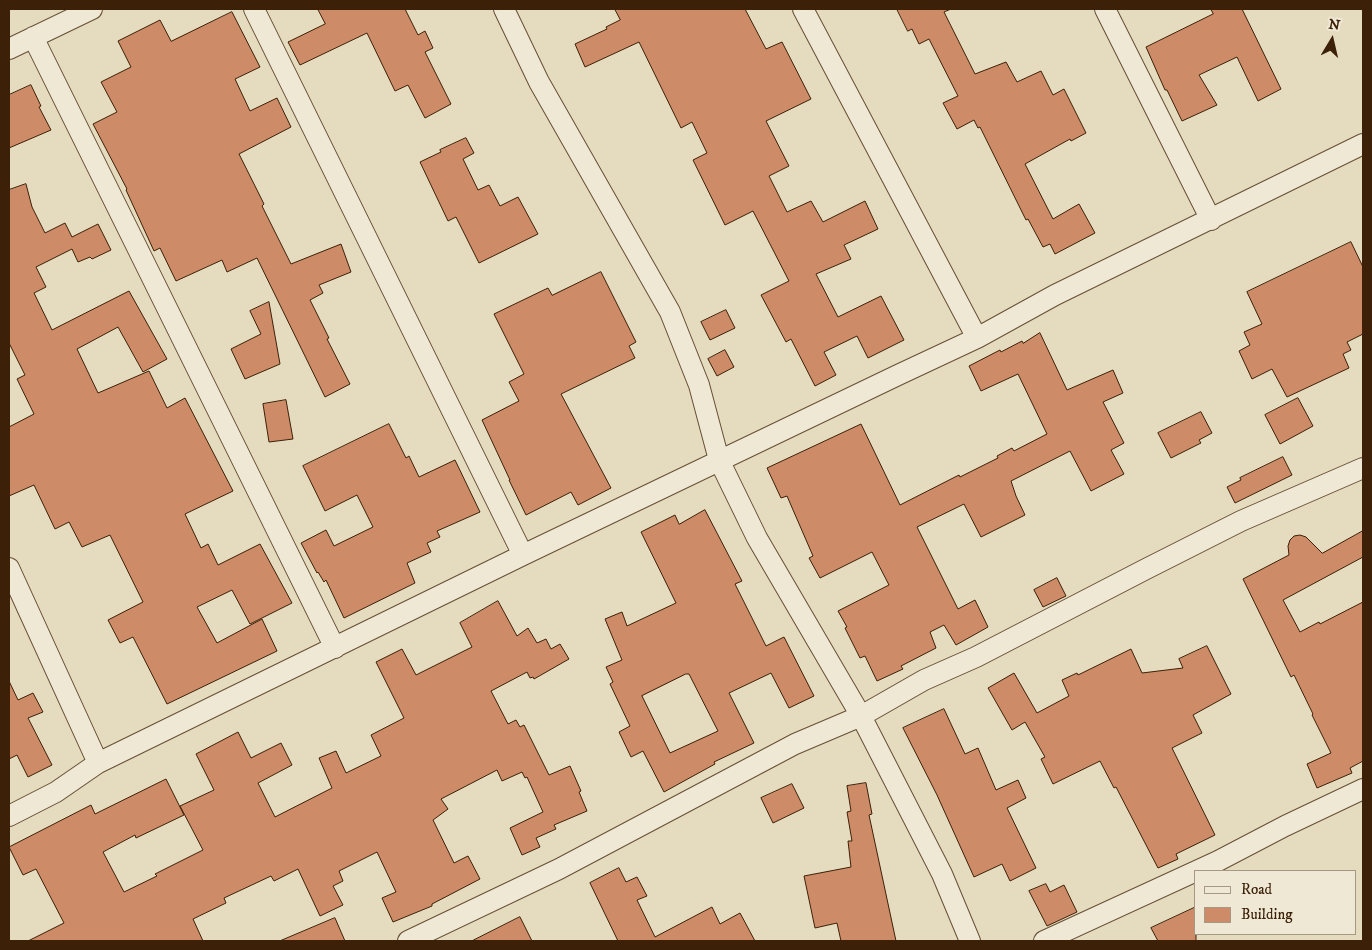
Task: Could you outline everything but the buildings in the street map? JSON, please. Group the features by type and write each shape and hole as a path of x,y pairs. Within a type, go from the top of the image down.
{"street":[{"path":"9,49 92,9"},
{"path":"254,9 523,555"},
{"path":"504,9 539,82 670,312 699,384 719,460 758,538 861,716 942,874 970,941"},
{"path":"803,9 977,338"},
{"path":"1105,9 1211,220"},
{"path":"32,37 335,648"},
{"path":"9,816 56,792 98,763 719,460 977,338 1055,295 1363,144"},
{"path":"408,941 558,869 795,744 861,716 924,680 976,657 1233,525 1363,468"},
{"path":"9,568 98,763"},
{"path":"1198,870 1363,789"},
{"path":"1044,941 1194,872"}]}
